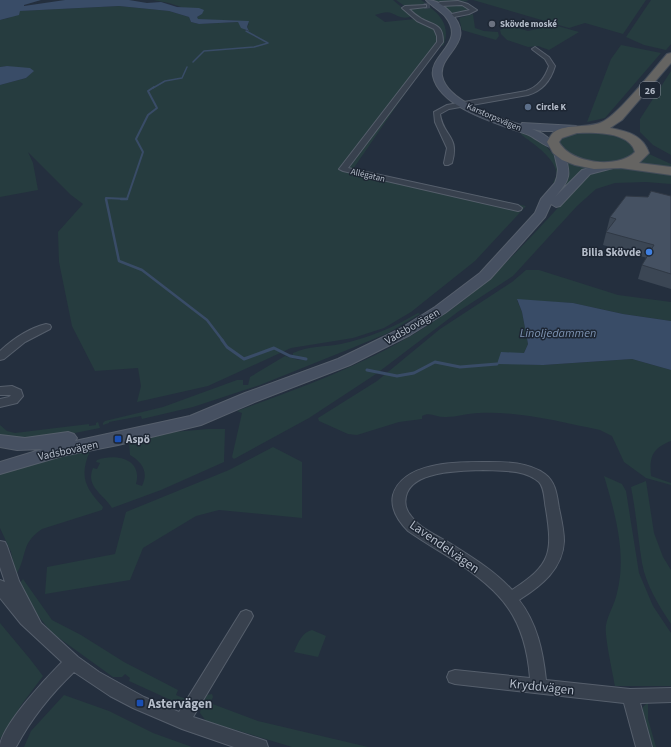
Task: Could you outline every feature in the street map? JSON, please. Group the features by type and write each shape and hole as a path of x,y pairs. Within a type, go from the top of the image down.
{"highway":[{"name":"26","path":"556,149 554,140 558,135 606,125 613,122 648,84 671,56"},
{"name":"26","path":"646,149 629,124 630,116 671,64"},
{"name":"26","path":"581,129 607,131 671,162"},
{"path":"556,149 580,162 671,171"},
{"path":"615,165 638,158 646,149"}],"main road":[{"name":"Karstorpsvägen","path":"427,3 449,16 456,29 456,38 452,48 443,61 439,64 437,69 440,82 448,92 468,103 519,123 543,128 581,129"},
{"name":"Karstorpsvägen","path":"468,103 479,112 535,134 556,149"},
{"name":"Vadsbovägen","path":"543,211 547,199 560,184 563,177 564,170 556,149"},
{"name":"Vadsbovägen","path":"0,468 61,450 118,439 195,421 251,397 344,362 423,322 465,293 497,264 543,211 558,202 586,172 615,165"},
{"name":"Vadsbovägen","path":"0,441 10,444 44,443 143,424 251,397"}],"street":[{"path":"440,4 464,4 473,1"},
{"path":"427,3 405,8 415,17 434,25 439,30 441,36 437,46 452,48"},
{"path":"449,16 473,11 472,8 464,4"},
{"name":"Allégatan","path":"437,46 343,169 518,208"},
{"path":"448,163 452,149 436,113 444,108 528,93 539,89 552,66 547,58 535,49"},
{"path":"0,357 12,345 25,336 46,327"},
{"path":"0,390 12,390 17,393 13,400 0,403"},
{"name":"Lavendelvägen","path":"510,598 528,587 547,570 555,556 557,541 548,486 534,473 524,469 489,467 452,468 428,472 411,479 401,490 398,500 399,508 404,517 414,528 477,568 498,584 510,598 524,618 531,633 537,654 539,685"},
{"path":"0,546 12,582 36,628"},
{"path":"0,586 18,613 73,662 121,693 182,721 260,747"},
{"path":"182,721 246,616"},
{"path":"7,747 13,734 39,698 73,662"},
{"name":"Kryddvägen","path":"455,677 630,696 671,695"},
{"path":"630,696 644,747"}],"green space":[{"path":"153,0 393,0 412,16 404,18 387,12 375,15 385,22 415,19 437,29 438,40 422,69 353,169 526,206 475,261 411,312 384,328 353,338 291,348 208,386 137,402 141,386 138,368 95,371 72,326 59,262 58,232 83,204 71,195 28,152 33,163 38,190 0,197 0,85 26,78 33,71 7,66 0,67 0,20 9,18 19,11 119,6 169,11 189,17 191,22 199,24 238,22 246,31 249,30 247,27 249,24 243,22 197,19 197,17 202,14 169,3"},
{"path":"396,0 421,0 436,12 442,20 446,30 443,46 440,44 437,26 417,18 408,9 424,7 430,9 423,4 406,7"},
{"path":"434,0 466,0 469,1 448,3 462,4 471,10 451,13"},
{"path":"473,0 646,0 623,34 585,23 569,28"},
{"path":"651,0 671,0 671,44 666,50 644,45 626,37"},
{"path":"473,14 475,28 484,31 498,32 499,36 496,40 462,30 459,18"},
{"path":"554,25 579,32 549,50 538,46 528,47 507,40 501,34 500,30 511,26 528,31"},
{"path":"621,45 661,53 605,118 587,122 611,59"},
{"path":"671,71 671,155 653,145 640,132 640,119"},
{"path":"595,130 625,138 638,151 619,163 586,162 561,150 558,139 567,133"},
{"path":"522,131 542,141 556,158 560,170 555,183 553,183 557,174 552,162 544,152 521,134"},
{"path":"647,153 671,164 671,169 634,164"},
{"path":"563,158 594,167 579,173 553,201 551,200"},
{"path":"625,168 671,173 671,184 646,182 615,183 596,189 577,206 513,276 459,311 376,374 309,418 234,459 232,457 242,413 237,411 297,389 356,364 384,351 412,335 439,318 482,285 528,240 587,176 604,170"},
{"path":"526,270 539,270 618,295 671,302 671,321 623,314 573,303 517,300 522,312 528,344 524,353 497,363 543,365 632,359 671,370 671,441 656,450 651,463 651,476 671,483 671,485 646,478 624,462 612,436 600,430 525,415 475,413 440,417 428,414 422,416 422,419 399,422 357,435 348,434 319,421 318,418 377,381 440,329 512,282"},
{"path":"418,313 420,314 388,333 260,385 193,407 142,419 141,416 109,422 103,425 105,421 163,407 237,380 243,380 243,385 248,385 250,377 285,356 299,360 306,359 293,355 293,353 305,349 341,344 361,339 400,323"},
{"path":"98,422 100,428 36,439 23,439 0,434 0,425 7,431 15,433 89,424 89,426 96,425"},
{"path":"225,429 224,462 161,490 112,508 93,485 91,475 93,468 97,469 100,463 96,462 97,460 112,457 126,460 132,464 136,469 136,484 142,486 145,476 143,468 138,461 130,455 129,443 162,433"},
{"path":"273,447 302,462 302,518 219,510 196,516 143,548 130,580 45,594 47,567 115,554 126,512 229,470"},
{"path":"90,451 85,468 86,481 88,488 103,507 102,510 42,529 35,534 27,545 20,568 16,575 11,552 0,528 0,475 6,471 56,456"},
{"path":"604,476 622,484 626,491 639,573 653,606 671,633 671,686 615,686 607,646 606,625 616,597 621,563 616,519"},
{"path":"646,481 654,533 663,557 671,570 671,624 650,587 642,563 631,487"},
{"path":"23,579 52,620 81,635 124,662 178,690 176,695 188,700 175,702 129,681 130,678 125,674 122,677 113,677 52,633 31,607 20,587 20,583"},
{"path":"0,623 43,676 22,704 0,739"},
{"path":"312,630 326,636 318,657 294,652 303,635"},
{"path":"212,694 213,697 210,703 258,721 368,747 292,747 206,721 200,713 201,707 207,695"},
{"path":"64,695 109,711 153,733 192,747 24,747 31,731"},
{"path":"648,702 648,719 656,747 651,747 642,713 643,707"}],"water":[{"path":"0,0 41,0 24,6 65,0 129,0 147,3 161,2 177,7 199,8 204,10 202,14 197,17 198,19 249,21 247,27 249,31 241,28 238,22 199,24 191,22 189,17 169,11 119,6 20,11 19,15 0,20"},
{"path":"7,66 30,68 34,71 26,78 0,85 0,67"},
{"name":"Linoljedammen","path":"517,299 573,303 623,314 671,321 671,370 632,359 543,365 497,364 501,352 524,353 528,344 522,312"}],"building":[{"name":"Bilia Skövde","path":"651,191 671,196 671,274 642,265 654,245 606,232 616,219 610,217 626,196 648,197"}],"waterway":[{"path":"193,62 204,51 254,47 268,43 246,31"},
{"path":"153,88 165,81 182,78 187,67"},
{"path":"127,199 143,152 136,139 148,115 157,108 148,91 154,87"},
{"path":"106,199 119,261 142,270 207,320 223,341"},
{"path":"106,199 127,199"},
{"path":"121,199 127,199"},
{"path":"222,340 227,347 244,359 274,348 290,356 306,359"},
{"path":"367,370 397,376 414,373 435,362 460,367 497,364"}],"tunnel":[{"path":"424,6 440,4"}],"place":[{"name":"Skövde moské","path":"492,24"},
{"name":"Circle K","path":"528,107"},
{"name":"Bilia Skövde","path":"649,252"},
{"name":"Aspö","path":"118,439"},
{"name":"Astervägen","path":"140,703"}]}
